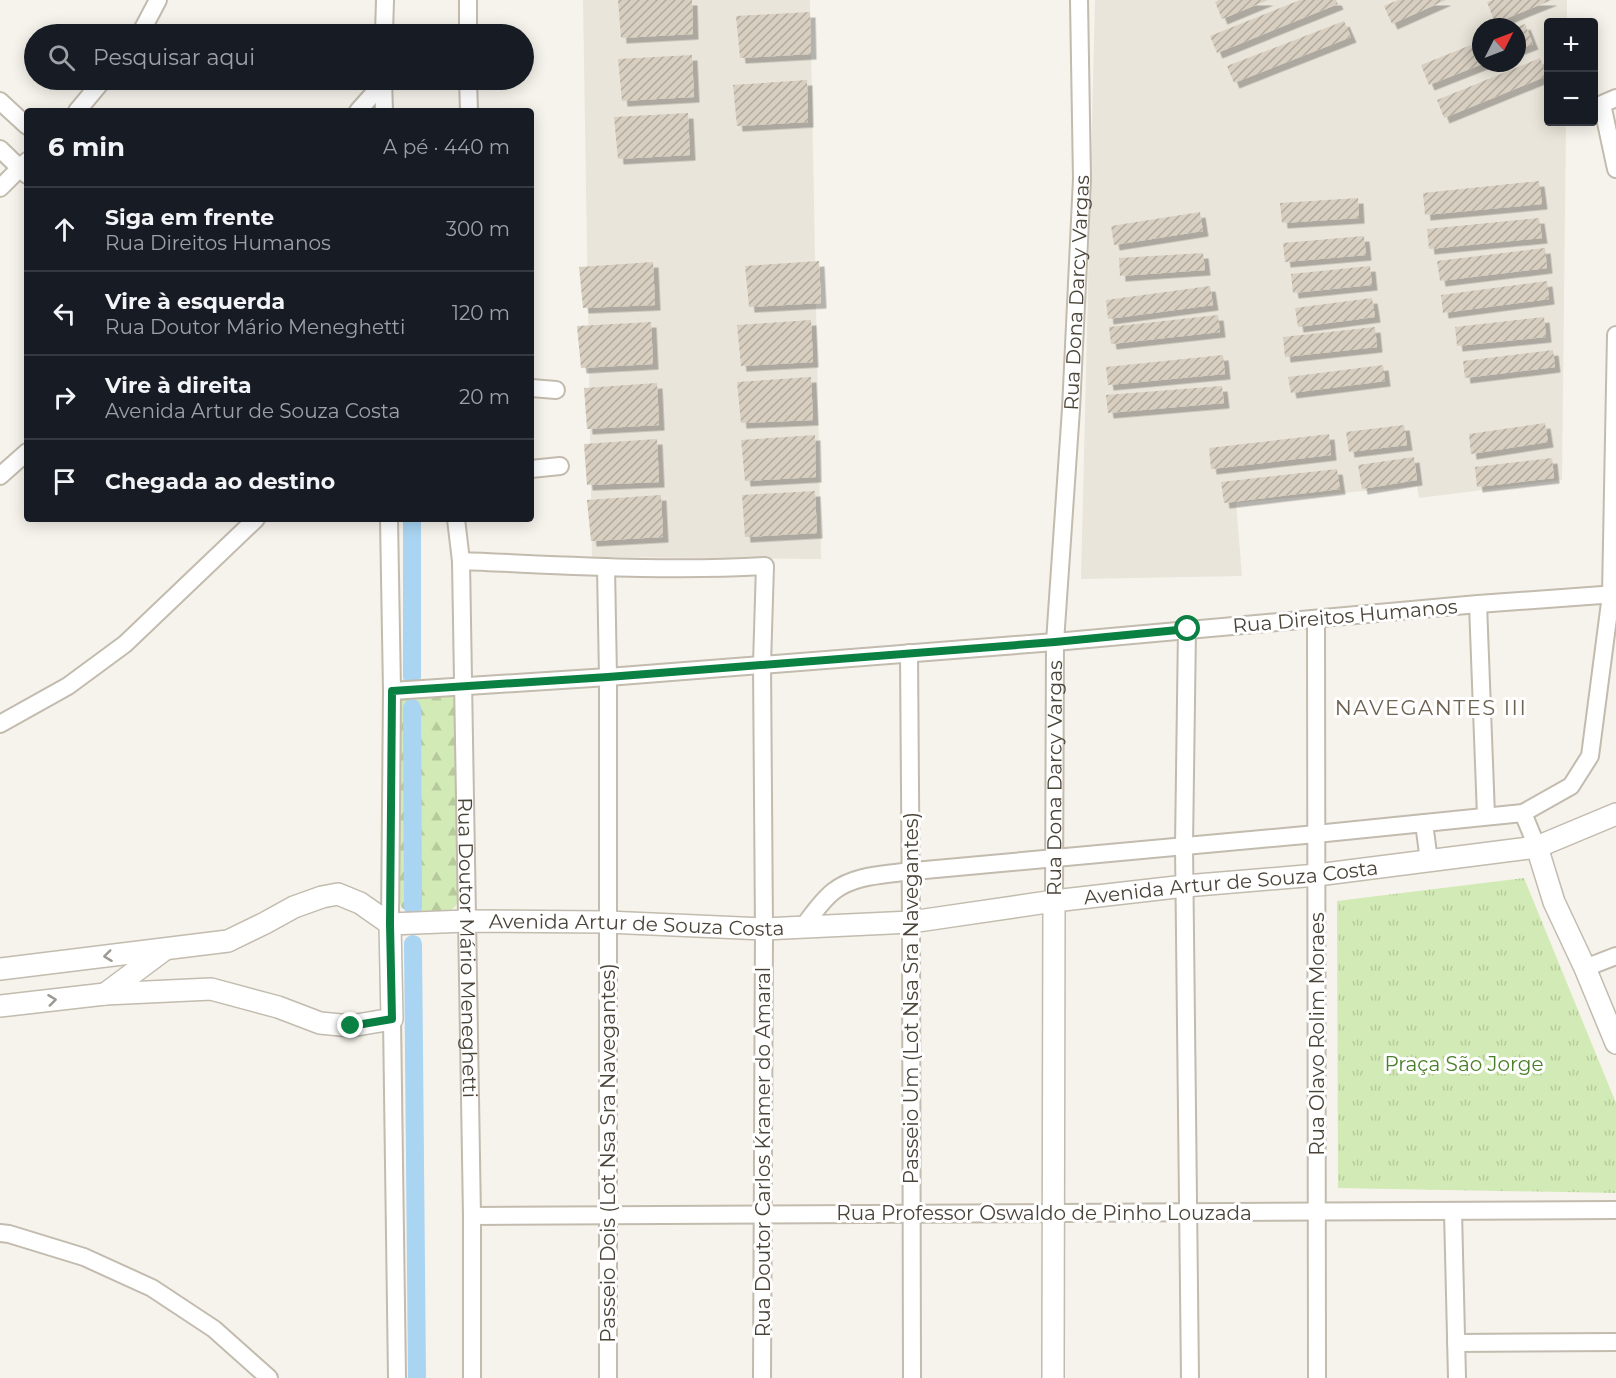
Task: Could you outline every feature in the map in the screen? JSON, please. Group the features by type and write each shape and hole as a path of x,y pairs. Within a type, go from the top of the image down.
{"street":[{"path":"145,24 158,0"},
{"path":"384,24 385,0"},
{"path":"468,0 468,24"},
{"name":"Rua Dona Darcy Vargas","path":"1053,1378 1055,642 1071,409 1082,179 1079,0"},
{"path":"80,108 95,90"},
{"path":"360,108 376,90"},
{"path":"383,90 384,108"},
{"path":"468,90 469,108"},
{"path":"0,101 24,123"},
{"path":"1609,101 1616,169"},
{"path":"0,149 24,167"},
{"path":"0,188 24,169"},
{"path":"1614,594 1616,335"},
{"path":"534,388 556,390"},
{"path":"0,476 24,455"},
{"path":"534,469 560,466"},
{"path":"0,724 68,686 125,644 253,522"},
{"path":"389,522 392,691 390,924 398,1378"},
{"name":"Rua Doutor Mário Meneghetti","path":"456,522 460,561 472,1378"},
{"path":"460,561 606,567"},
{"name":"Rua Doutor Carlos Kramer do Amaral","path":"606,567 734,568 765,566 762,664 764,929 762,1378"},
{"name":"Passeio Dois (Lot Nsa Sra Navegantes)","path":"606,567 608,1378"},
{"name":"Rua Direitos Humanos","path":"392,691 608,677 1055,642 1614,594"},
{"name":"Avenida Artur de Souza Costa","path":"803,927 821,903 836,889 858,879 903,872 1523,813 1571,786 1590,756 1614,594"},
{"path":"1478,604 1486,816"},
{"name":"Rua Olavo Rolim Moraes","path":"1316,619 1317,1378"},
{"path":"1188,629 1184,846 1190,1378"},
{"name":"Passeio Um (Lot Nsa Sra Navegantes)","path":"909,653 912,1378"},
{"path":"1523,813 1537,847 1554,902 1616,1043"},
{"name":"Avenida Artur de Souza Costa","path":"390,924 466,921 607,922 764,929 911,922 1185,886 1317,875 1537,847 1616,814"},
{"path":"1424,823 1429,861"},
{"path":"0,969 228,940 294,907 338,894 360,903 390,924"},
{"path":"105,994 166,949"},
{"path":"1585,969 1616,956"},
{"path":"0,1006 105,994 211,989 278,1007 320,1023 351,1026 392,1019"},
{"name":"Rua Professor Oswaldo de Pinho Louzada","path":"471,1216 1616,1210"},
{"path":"1453,1211 1457,1378"},
{"path":"0,1233 84,1257 152,1288 214,1329 269,1378"},
{"path":"1456,1343 1616,1342"}],"shaded area":[{"path":"583,0 810,0 821,559 592,557"},
{"path":"1095,0 1567,0 1567,18 1544,18 1544,126 1566,126 1562,480 1419,498 1417,486 1236,503 1242,576 1081,579"}],"green space":[{"path":"411,696 451,696 457,704 458,902 451,910 410,913 402,908 400,903 399,705 402,700"},
{"name":"Praça São Jorge","path":"1524,878 1616,1103 1616,1193 1338,1188 1337,901"}],"building":[{"path":"618,0 692,0 693,34 621,38"},
{"path":"1219,0 1268,0 1222,19 1215,2"},
{"path":"1300,0 1336,0 1338,4 1217,53 1210,36"},
{"path":"1398,0 1446,0 1392,24 1384,6"},
{"path":"1493,0 1552,0 1507,18 1493,18 1487,2"},
{"path":"810,12 811,54 740,58 736,16"},
{"path":"1344,21 1351,37 1234,83 1227,66"},
{"path":"1526,26 1533,44 1526,47"},
{"path":"1472,45 1472,68 1429,85 1421,65"},
{"path":"692,55 694,97 622,101 618,59"},
{"path":"1540,58 1544,68 1544,77 1444,118 1437,100 1506,72 1526,72 1526,64"},
{"path":"807,80 808,122 737,126 733,85"},
{"path":"688,113 690,155 618,159 614,117"},
{"path":"1539,181 1542,204 1425,215 1423,193"},
{"path":"1358,198 1359,218 1282,223 1280,203"},
{"path":"1200,212 1203,231 1114,245 1111,226"},
{"path":"1539,218 1542,238 1429,249 1427,229"},
{"path":"1364,236 1366,255 1285,262 1283,243"},
{"path":"1545,248 1547,268 1440,281 1437,261"},
{"path":"1203,253 1205,270 1120,276 1119,258"},
{"path":"819,261 821,303 749,307 745,266"},
{"path":"653,262 655,305 583,308 579,267"},
{"path":"1370,266 1372,285 1293,293 1291,274"},
{"path":"1547,281 1549,299 1443,313 1441,295"},
{"path":"1210,286 1213,305 1108,319 1106,300"},
{"path":"1372,298 1375,317 1298,327 1295,308"},
{"path":"1218,315 1220,332 1111,344 1109,327"},
{"path":"1544,317 1546,337 1457,346 1455,327"},
{"path":"811,320 813,362 741,366 737,325"},
{"path":"651,322 653,364 581,368 577,326"},
{"path":"1375,327 1377,347 1285,357 1283,337"},
{"path":"1553,350 1555,367 1465,378 1463,361"},
{"path":"1223,355 1225,374 1108,385 1106,367"},
{"path":"1383,365 1385,381 1291,393 1288,377"},
{"path":"811,377 813,420 741,423 737,382"},
{"path":"657,383 659,425 587,429 584,388"},
{"path":"1222,386 1224,403 1108,413 1106,395"},
{"path":"1545,423 1548,442 1471,454 1469,434"},
{"path":"1404,425 1407,445 1349,452 1346,432"},
{"path":"1329,434 1331,455 1211,469 1209,448"},
{"path":"815,435 816,477 745,481 741,440"},
{"path":"657,439 659,482 587,485 584,444"},
{"path":"1414,457 1417,480 1362,489 1358,465"},
{"path":"1552,458 1554,478 1477,487 1475,467"},
{"path":"1337,469 1340,489 1224,503 1221,482"},
{"path":"815,491 817,533 745,537 742,495"},
{"path":"661,495 663,537 591,541 587,500"}],"waterway":[{"path":"412,522 412,677"},
{"path":"412,708 413,907"},
{"path":"413,944 417,1378"}],"district":[{"name":"NAVEGANTES III","path":"1431,708"}],"route":[{"path":"351,1026 392,1019 390,924 392,691 608,677 1055,642 1188,629"}]}
